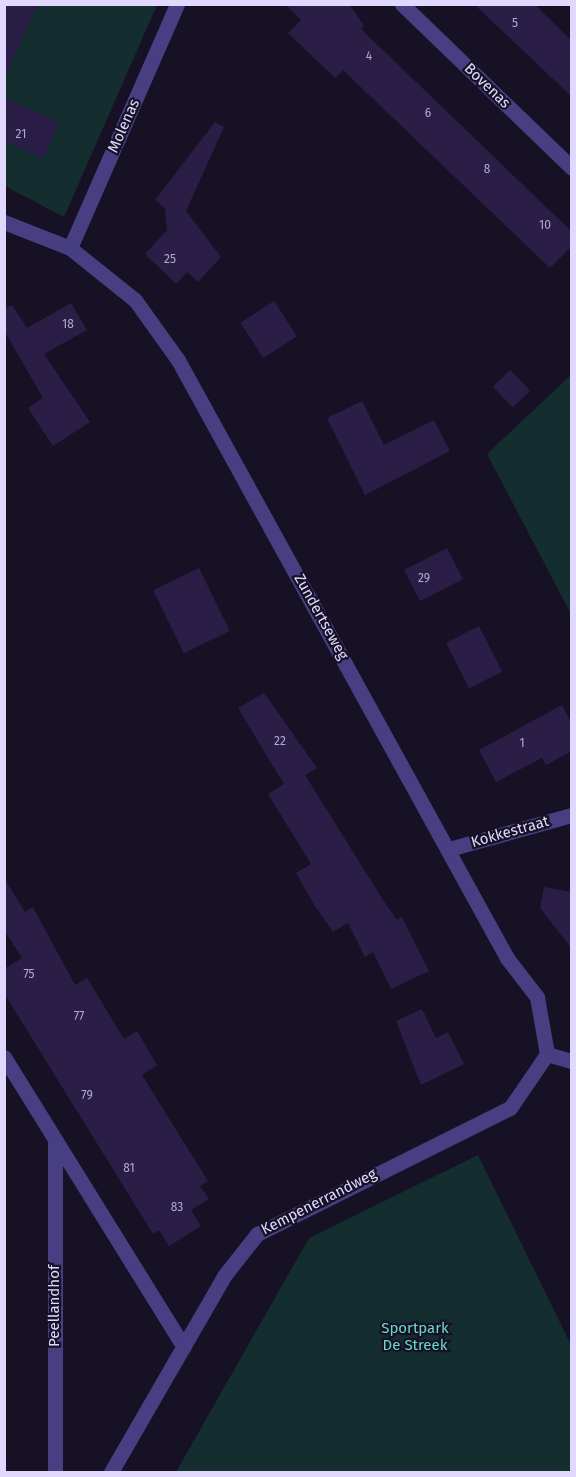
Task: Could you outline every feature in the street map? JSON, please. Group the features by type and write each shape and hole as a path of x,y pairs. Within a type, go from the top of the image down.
{"street":[{"name":"Molenas","path":"70,248 177,4"},
{"name":"Bovenas","path":"402,4 572,168"},
{"name":"Zundertseweg","path":"4,222 70,248 135,300 178,360 507,958 537,997 547,1054"},
{"name":"Kokkestraat","path":"449,849 572,815"},
{"path":"547,1054 572,1061"},
{"name":"Kempenerrandweg","path":"111,1473 224,1276 257,1233 510,1108 547,1054"},
{"path":"4,1057 184,1347"},
{"name":"Peellandhof","path":"55,1473 56,1140"}],"green space":[{"path":"38,5 157,5 64,217 5,186 4,73"},
{"path":"571,375 571,614 487,454"},
{"name":"Sportpark De Streek","path":"478,1155 571,1345 571,1472 176,1472 309,1238"}],"building":[{"path":"4,4 38,4 4,80"},
{"path":"285,4 349,4 364,26 361,29 572,232 572,246 550,268 343,70 335,78 288,33 301,20"},
{"path":"474,4 534,4 572,41 572,97"},
{"path":"4,97 60,123 43,159 4,141"},
{"path":"215,122 224,127 186,211 221,257 198,282 187,272 176,284 145,254 167,230 165,208 155,200"},
{"path":"274,301 297,336 263,358 240,323"},
{"path":"71,303 87,330 44,354 90,422 53,446 28,408 43,398 4,330 4,309 12,305 27,328"},
{"path":"510,370 530,391 513,408 493,387"},
{"path":"362,401 384,445 434,420 450,451 365,495 327,418"},
{"path":"447,548 463,579 420,601 404,570"},
{"path":"199,568 230,631 184,653 153,590"},
{"path":"479,626 502,671 469,688 446,643"},
{"path":"264,693 317,768 305,775 383,900 397,920 402,917 429,971 391,989 373,952 365,957 348,923 333,932 315,906 296,873 311,864 268,794 284,784 238,708"},
{"path":"562,705 572,724 572,751 546,765 542,758 496,782 479,750"},
{"path":"4,878 25,912 33,907 75,985 87,978 124,1039 137,1031 157,1065 142,1075 208,1181 200,1186 209,1199 191,1210 201,1226 169,1246 159,1230 153,1234 4,993 4,969 22,958 4,930"},
{"path":"544,887 572,892 572,949 540,908"},
{"path":"422,1009 436,1038 448,1032 464,1064 421,1085 396,1021"}]}
